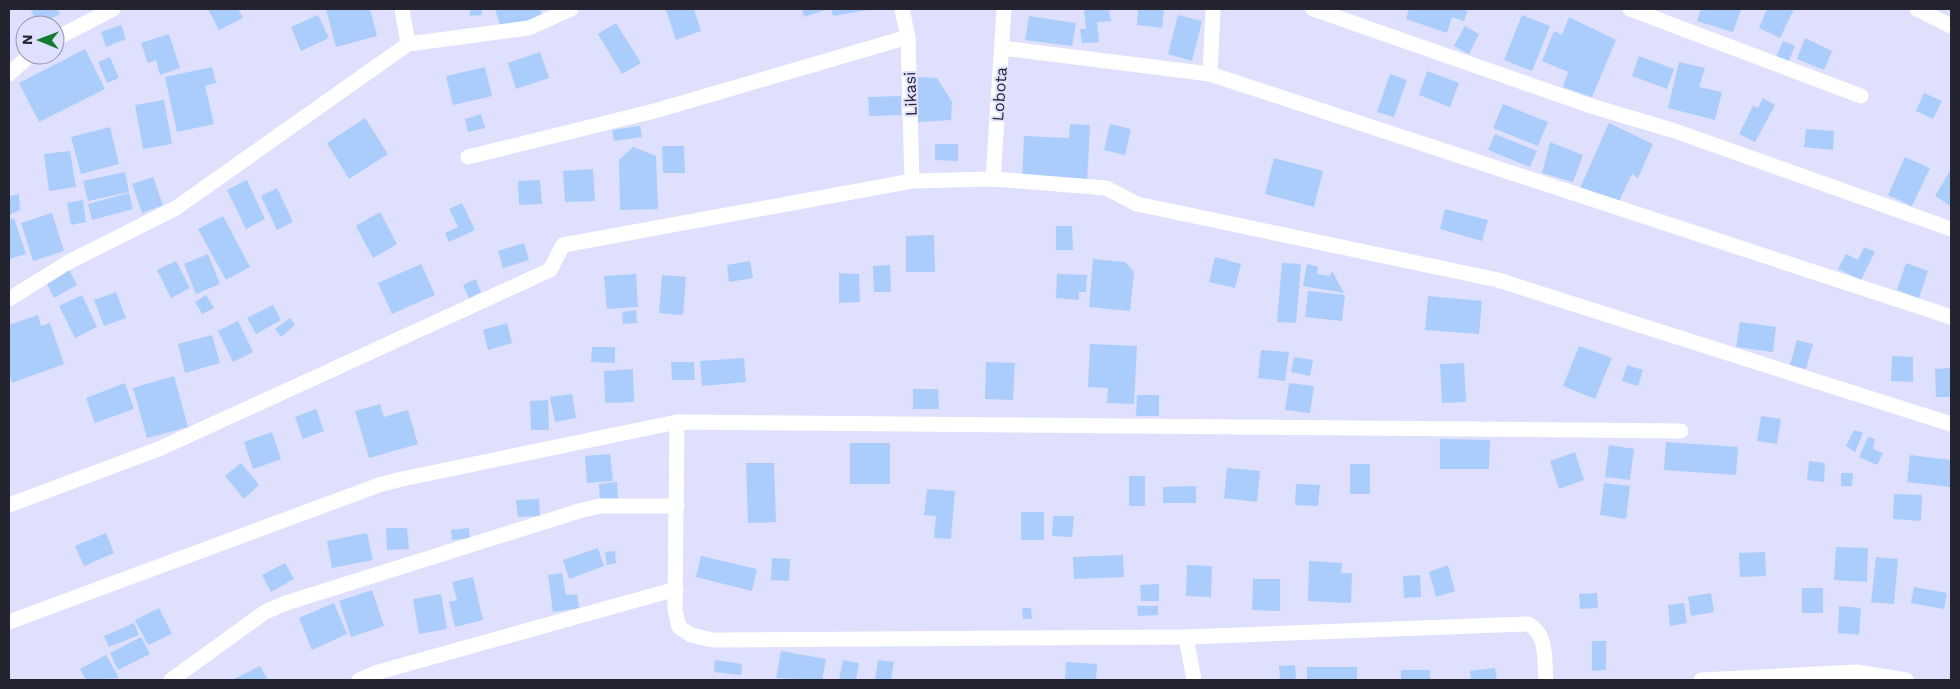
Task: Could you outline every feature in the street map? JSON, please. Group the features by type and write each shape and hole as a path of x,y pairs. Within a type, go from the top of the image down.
{"lane":[{"path":"65,34 113,9"},
{"path":"402,9 408,44"},
{"path":"9,299 67,263 176,208 408,44 529,28 571,9"},
{"name":"Likasi","path":"902,9 908,37 912,181"},
{"name":"Lobota","path":"993,179 1004,9"},
{"path":"1210,74 1213,9"},
{"path":"1313,9 1588,105 1675,131 1951,229"},
{"path":"1630,9 1861,96"},
{"path":"1917,9 1951,26"},
{"path":"468,157 658,110 908,37"},
{"path":"1002,48 1210,74 1951,317"},
{"path":"9,74 19,65"},
{"path":"9,506 161,448 550,270 563,245 912,181 993,179 1106,188 1137,204 1498,280 1951,424"},
{"path":"677,422 676,610 679,627 691,635 712,640 1186,638 1528,624 1536,628 1542,636 1546,680"},
{"path":"9,622 380,485 677,422 1681,431"},
{"path":"171,680 266,612 286,603 579,511 600,506 677,506"},
{"path":"359,680 375,673 676,589"},
{"path":"1186,638 1194,680"},
{"path":"1701,680 1857,672 1906,680"}],"building":[{"path":"30,9 57,9 60,14 58,15 33,15"},
{"path":"208,9 238,9 243,18 219,30"},
{"path":"326,9 370,9 377,36 336,47"},
{"path":"470,9 482,9 482,15 470,16"},
{"path":"495,9 540,9 542,16 501,28"},
{"path":"694,9 701,31 676,40 666,10"},
{"path":"802,9 828,9 804,17"},
{"path":"831,9 868,9 868,10 833,16"},
{"path":"1084,9 1109,9 1111,21 1097,22 1099,42 1082,43 1080,29 1086,29"},
{"path":"1138,9 1164,9 1162,28 1137,25"},
{"path":"1409,9 1468,9 1464,21 1452,17 1447,33 1406,19"},
{"path":"1701,9 1741,10 1733,32 1697,21"},
{"path":"1767,9 1794,9 1780,38 1759,28"},
{"path":"318,15 329,38 301,51 291,27"},
{"path":"1178,15 1202,21 1192,61 1168,54"},
{"path":"1522,15 1550,26 1532,71 1504,60"},
{"path":"1029,16 1076,23 1072,46 1025,40"},
{"path":"1569,17 1616,40 1592,97 1563,87 1568,72 1542,61 1554,31 1562,35"},
{"path":"616,23 641,63 622,74 598,34"},
{"path":"121,25 126,39 106,47 101,32"},
{"path":"1465,26 1479,34 1469,54 1454,46"},
{"path":"169,34 180,68 160,75 156,60 148,63 141,43"},
{"path":"1805,38 1832,51 1824,70 1797,59"},
{"path":"1783,41 1795,46 1788,63 1776,57"},
{"path":"85,49 105,89 39,122 19,83 54,65 65,65 65,59"},
{"path":"540,52 549,78 516,89 508,63"},
{"path":"1639,56 1674,69 1667,89 1632,76"},
{"path":"110,57 119,78 107,83 98,62"},
{"path":"1679,62 1705,68 1699,87 1722,92 1715,120 1668,108"},
{"path":"212,67 216,83 205,86 214,124 177,132 165,77"},
{"path":"485,67 492,96 453,105 446,76"},
{"path":"1427,71 1459,83 1450,107 1419,95"},
{"path":"1390,74 1407,80 1394,117 1377,112"},
{"path":"918,77 937,78 952,102 951,120 918,122"},
{"path":"1924,93 1942,101 1933,119 1916,111"},
{"path":"901,96 901,115 869,116 868,97"},
{"path":"1763,98 1775,105 1755,142 1739,134 1753,106 1758,108"},
{"path":"164,100 172,144 143,149 135,105"},
{"path":"1503,104 1548,122 1538,146 1493,128"},
{"path":"481,114 485,128 468,132 465,119"},
{"path":"365,118 388,154 349,179 327,143"},
{"path":"1609,123 1653,144 1638,178 1632,174 1617,205 1580,188"},
{"path":"1070,124 1090,125 1087,183 1022,180 1024,136 1069,138"},
{"path":"1110,124 1131,129 1125,155 1104,150"},
{"path":"640,126 642,137 614,141 612,130"},
{"path":"110,127 119,164 81,174 71,137"},
{"path":"1806,129 1834,131 1833,150 1804,147"},
{"path":"1495,134 1537,151 1530,167 1488,150"},
{"path":"1550,142 1583,155 1573,182 1542,173"},
{"path":"935,144 958,144 958,161 935,160"},
{"path":"662,146 684,146 685,173 663,173"},
{"path":"633,147 656,156 658,209 620,210 619,160"},
{"path":"70,151 76,187 49,191 44,154"},
{"path":"1905,157 1930,168 1912,206 1888,195"},
{"path":"1274,158 1323,171 1314,207 1265,194"},
{"path":"593,169 595,201 565,202 563,171"},
{"path":"1951,169 1951,206 1935,196"},
{"path":"125,172 129,192 88,201 83,181"},
{"path":"153,177 163,205 142,213 132,184"},
{"path":"247,180 265,219 246,229 227,190"},
{"path":"540,180 542,204 519,205 518,181"},
{"path":"277,188 293,222 277,230 261,196"},
{"path":"129,193 133,209 92,220 88,204"},
{"path":"19,194 20,210 9,215 9,196"},
{"path":"83,200 86,222 71,225 67,203"},
{"path":"462,203 475,230 449,242 445,233 458,227 449,209"},
{"path":"1445,209 1488,220 1482,241 1440,229"},
{"path":"380,212 397,244 373,258 356,226"},
{"path":"52,213 64,251 33,261 21,223"},
{"path":"223,216 250,267 226,280 198,229"},
{"path":"14,218 26,254 9,259 9,219"},
{"path":"1056,226 1072,226 1073,250 1056,250"},
{"path":"934,235 935,272 906,272 906,236"},
{"path":"524,243 529,260 503,268 498,251"},
{"path":"1864,247 1875,252 1861,280 1838,269 1846,254 1858,260"},
{"path":"208,254 220,284 196,294 184,264"},
{"path":"1215,257 1241,264 1235,288 1209,282"},
{"path":"1093,259 1125,262 1134,272 1130,311 1089,307"},
{"path":"176,261 190,288 171,298 157,270"},
{"path":"750,261 753,278 729,282 727,265"},
{"path":"1282,263 1301,264 1296,323 1277,322"},
{"path":"1906,263 1928,271 1919,298 1897,290"},
{"path":"421,264 435,295 392,314 378,283"},
{"path":"1307,264 1318,267 1317,274 1330,276 1332,271 1344,293 1303,286"},
{"path":"890,265 891,292 874,292 873,266"},
{"path":"68,268 77,285 54,298 45,280"},
{"path":"839,273 859,274 860,302 839,303"},
{"path":"636,274 638,307 607,309 604,276"},
{"path":"1057,274 1087,275 1086,292 1079,292 1079,300 1056,298"},
{"path":"662,275 686,277 683,315 659,313"},
{"path":"476,279 481,292 469,298 463,285"},
{"path":"1308,291 1345,295 1342,321 1305,317"},
{"path":"116,292 126,318 104,326 94,300"},
{"path":"82,295 97,327 75,338 59,306"},
{"path":"206,295 214,308 202,314 195,302"},
{"path":"1428,296 1482,301 1479,334 1425,330"},
{"path":"273,305 281,320 256,334 247,318"},
{"path":"636,310 637,323 623,324 622,312"},
{"path":"38,315 41,326 50,323 64,364 12,383 9,373 9,325"},
{"path":"290,318 295,325 281,337 275,329"},
{"path":"238,321 253,352 233,362 218,331"},
{"path":"1740,322 1776,327 1773,352 1736,347"},
{"path":"507,323 512,343 488,350 483,330"},
{"path":"212,335 220,363 185,373 178,344"},
{"path":"1797,340 1813,344 1806,369 1790,365"},
{"path":"1090,344 1137,346 1134,404 1107,403 1108,388 1088,387"},
{"path":"1579,346 1612,358 1595,399 1563,386"},
{"path":"592,347 615,347 615,363 591,362"},
{"path":"1261,350 1289,352 1285,381 1258,378"},
{"path":"1892,356 1913,357 1913,382 1891,381"},
{"path":"1294,357 1313,360 1310,376 1291,372"},
{"path":"744,358 746,382 702,386 700,361"},
{"path":"671,362 694,362 695,380 672,380"},
{"path":"986,362 1015,363 1013,400 985,399"},
{"path":"1464,363 1466,402 1442,403 1440,364"},
{"path":"1627,365 1643,370 1638,386 1622,381"},
{"path":"1951,368 1951,397 1936,397 1935,369"},
{"path":"633,369 634,402 605,403 604,371"},
{"path":"174,376 188,427 147,438 133,388"},
{"path":"125,383 134,409 95,423 86,398"},
{"path":"1289,383 1314,386 1310,413 1285,410"},
{"path":"913,389 938,389 939,409 913,409"},
{"path":"572,394 576,418 555,422 550,397"},
{"path":"1137,395 1159,395 1159,416 1136,416"},
{"path":"548,400 549,430 531,430 530,401"},
{"path":"380,404 384,417 408,410 418,444 369,458 355,411"},
{"path":"316,409 324,431 303,439 295,417"},
{"path":"1761,416 1781,419 1777,444 1757,441"},
{"path":"1854,430 1863,433 1855,452 1846,446"},
{"path":"272,432 281,459 253,469 244,442"},
{"path":"1868,437 1875,439 1873,449 1883,453 1877,465 1859,457"},
{"path":"1440,439 1490,440 1489,469 1440,469"},
{"path":"1666,442 1738,447 1736,475 1664,470"},
{"path":"850,443 890,443 890,484 850,484"},
{"path":"1609,445 1634,449 1630,480 1605,477"},
{"path":"1575,452 1584,480 1559,489 1550,461"},
{"path":"610,454 613,481 587,483 585,456"},
{"path":"1910,455 1951,460 1950,487 1907,482"},
{"path":"1809,461 1825,463 1824,482 1807,480"},
{"path":"241,463 259,485 244,499 225,476"},
{"path":"746,463 774,463 776,522 748,523"},
{"path":"1350,464 1370,464 1370,494 1350,494"},
{"path":"1227,468 1260,471 1257,502 1224,498"},
{"path":"1841,473 1853,473 1852,486 1841,486"},
{"path":"1129,476 1145,476 1145,506 1129,506"},
{"path":"617,482 618,500 600,502 599,484"},
{"path":"1604,483 1630,486 1626,519 1600,515"},
{"path":"1296,484 1320,485 1318,506 1295,505"},
{"path":"1196,486 1196,503 1163,503 1163,487"},
{"path":"927,489 955,491 951,539 934,538 936,516 924,515"},
{"path":"1894,494 1922,495 1921,521 1893,519"},
{"path":"539,499 540,516 518,517 516,500"},
{"path":"1021,512 1044,512 1044,540 1021,540"},
{"path":"1053,516 1074,516 1072,537 1052,536"},
{"path":"386,528 407,528 409,549 387,550"},
{"path":"469,528 470,538 452,540 451,530"},
{"path":"106,533 114,553 84,566 75,546"},
{"path":"367,533 373,560 332,568 327,541"},
{"path":"1836,547 1868,548 1867,582 1834,580"},
{"path":"598,548 604,566 569,579 563,560"},
{"path":"615,551 616,563 607,565 605,552"},
{"path":"1765,552 1766,576 1740,577 1739,553"},
{"path":"1123,555 1124,577 1074,579 1073,557"},
{"path":"701,556 757,569 752,591 696,577"},
{"path":"1876,557 1898,559 1894,604 1871,602"},
{"path":"772,558 790,559 789,581 771,580"},
{"path":"1309,561 1342,563 1341,573 1352,573 1351,603 1308,601"},
{"path":"285,563 294,579 271,592 262,575"},
{"path":"1187,565 1212,566 1211,597 1186,596"},
{"path":"1448,565 1455,591 1436,597 1429,572"},
{"path":"562,573 566,595 577,594 579,608 553,612 548,575"},
{"path":"1420,575 1421,597 1404,598 1403,576"},
{"path":"473,577 483,620 455,627 449,602 457,600 452,582"},
{"path":"1253,579 1280,579 1280,611 1252,610"},
{"path":"1159,584 1159,601 1141,601 1140,585"},
{"path":"1914,587 1947,593 1944,609 1911,603"},
{"path":"1802,588 1823,588 1823,613 1802,613"},
{"path":"372,590 384,626 351,637 339,601"},
{"path":"1597,593 1598,608 1580,609 1579,594"},
{"path":"1711,593 1714,612 1691,616 1688,597"},
{"path":"441,594 447,629 419,634 413,599"},
{"path":"334,603 347,634 312,650 299,618"},
{"path":"1684,603 1687,623 1670,626 1668,605"},
{"path":"1137,606 1158,606 1158,615 1138,616"},
{"path":"1839,606 1861,608 1859,635 1838,633"},
{"path":"159,608 172,634 148,645 135,620"},
{"path":"1022,608 1031,608 1032,619 1023,619"},
{"path":"134,623 139,635 109,647 104,636"},
{"path":"141,637 150,654 118,670 110,653"},
{"path":"1592,641 1606,641 1606,670 1592,671"},
{"path":"781,651 826,659 822,680 776,678"},
{"path":"106,655 119,678 86,680 80,669"},
{"path":"715,660 742,664 741,675 714,672"},
{"path":"843,660 859,663 856,680 839,680"},
{"path":"878,660 894,662 891,680 875,680"},
{"path":"1066,662 1097,664 1096,680 1065,680"},
{"path":"1295,665 1296,679 1280,680 1279,666"},
{"path":"260,666 268,680 232,680"},
{"path":"1307,667 1357,667 1357,680 1307,680"},
{"path":"1495,668 1497,680 1471,680 1470,671"},
{"path":"1401,670 1430,670 1430,680 1401,680"}]}
